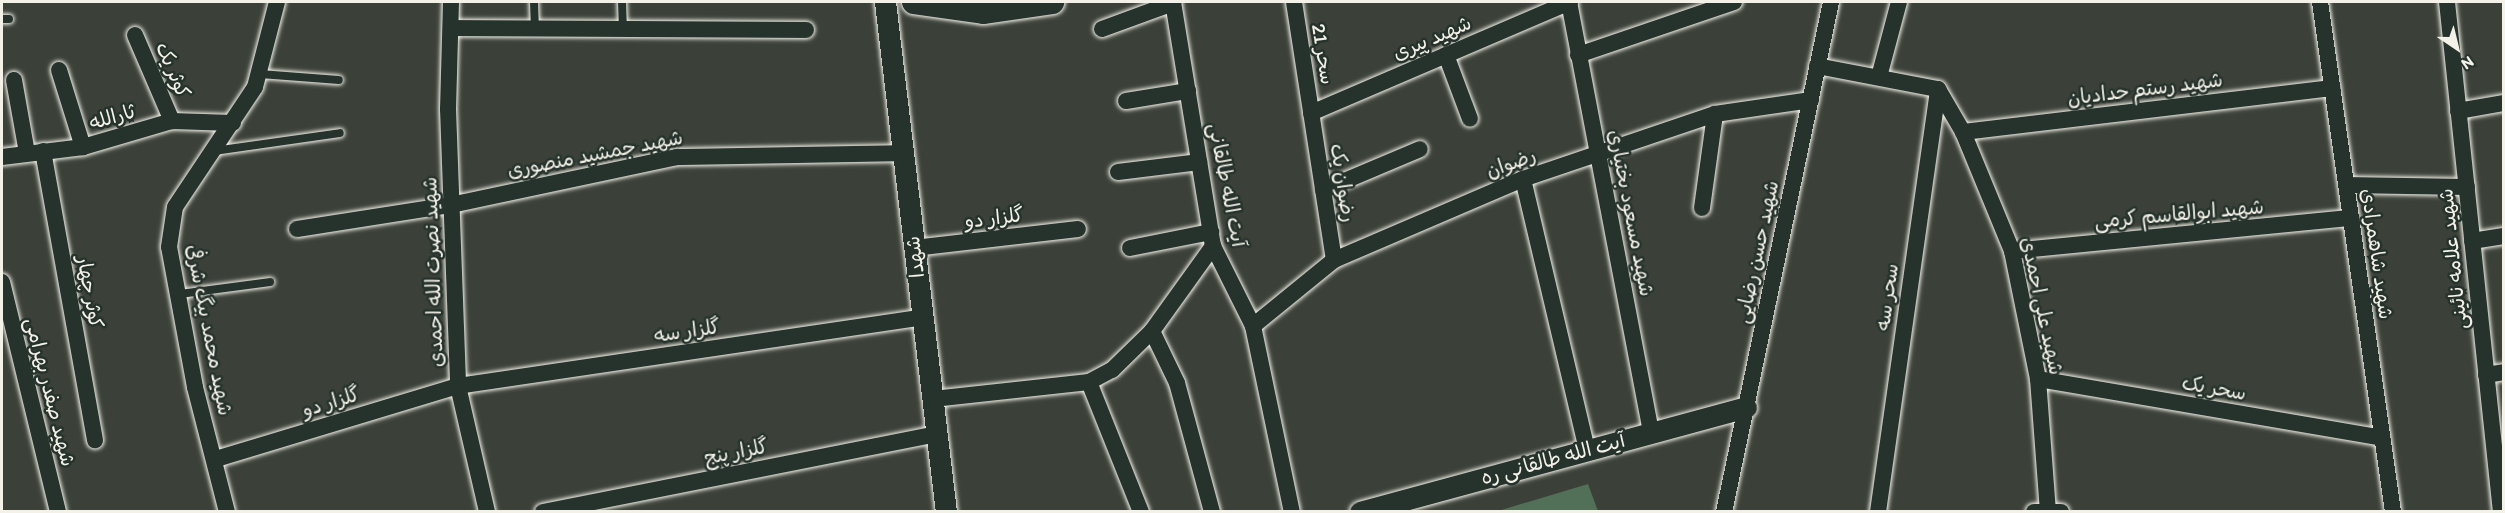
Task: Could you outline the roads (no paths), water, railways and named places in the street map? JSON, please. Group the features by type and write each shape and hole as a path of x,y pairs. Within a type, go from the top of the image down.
{"main road":[{"path":"914,2 983,12 1052,2"}],"street":[{"name":"شهید محمد بیگ شرفی","path":"227,512 216,459 195,387 180,294 169,247 175,207 233,123 260,74 278,2"},
{"name":"شهید نصرت الله احمدی","path":"451,2 453,28 448,109 458,386 487,512"},
{"name":"شهدا","path":"885,2 946,512"},
{"path":"1102,29 1173,2"},
{"name":"آیت الله طالقانی","path":"1173,2 1212,239 1253,326 1292,512"},
{"name":"سحر 21","path":"1294,2 1311,113"},
{"name":"شهید پیری","path":"1311,113 1569,2"},
{"name":"شهید مسعود بختیاری","path":"1569,2 1651,432"},
{"path":"1578,55 1734,2"},
{"name":"شهید حسن رضایی","path":"1724,512 1831,2"},
{"path":"1879,77 1899,2"},
{"name":"شهید شاهمرادی","path":"2320,2 2392,512"},
{"name":"شهید علامه‌ نائینی","path":"2447,2 2501,512"},
{"path":"453,28 807,30"},
{"name":"کوثر یک","path":"135,36 172,121"},
{"path":"1446,55 1470,119"},
{"path":"1818,66 1938,88"},
{"path":"59,70 83,147"},
{"name":"کوثر چهار","path":"14,80 35,152 95,440"},
{"name":"شهید علی احمدی","path":"1938,88 1963,132 2012,251 2038,379 2048,511"},
{"name":"سحر سه","path":"1878,512 1938,88"},
{"name":"شهید رستم حدادیان","path":"1963,132 2332,88"},
{"path":"1126,101 1188,91"},
{"name":"رضوان","path":"1253,326 1334,260 1523,179 1599,156 1715,114 1810,100"},
{"path":"2458,111 2504,103"},
{"name":"رضوان یک","path":"1311,113 1334,260"},
{"path":"1702,208 1715,114"},
{"name":"ثارالله","path":"2,157 83,147 172,121 233,123"},
{"path":"1323,190 1420,148"},
{"name":"شهید جمشید منصوری","path":"297,229 451,205 677,157 903,153"},
{"path":"1118,172 1199,162"},
{"path":"1523,179 1587,449"},
{"path":"2346,184 2466,187"},
{"name":"شهید ابوالقاسم کرمی","path":"2012,251 2350,218"},
{"name":"گلزار دو","path":"914,248 1078,229"},
{"path":"2472,241 2504,236"},
{"path":"1130,248 1212,239"},
{"path":"933,399 1089,382 1112,370 1152,331 1212,239"},
{"name":"شهید صفدر بهرامی","path":"2,282 58,512"},
{"name":"گلزار سه","path":"458,386 923,317"},
{"path":"1152,331 1177,383 1212,512"},
{"path":"2486,375 2504,372"},
{"name":"سحر یک","path":"2038,379 2382,438"},
{"path":"1089,382 1140,512"},
{"name":"گلزار دو","path":"216,459 458,386"},
{"name":"آیت الله طالقانی ره","path":"1360,512 1746,408"},
{"name":"گلزار پنج","path":"543,512 937,434"}],"lane":[{"path":"534,2 535,28"},
{"path":"622,2 623,28"},
{"path":"260,74 339,81"},
{"path":"214,151 340,133"},
{"path":"180,294 270,282"}]}
